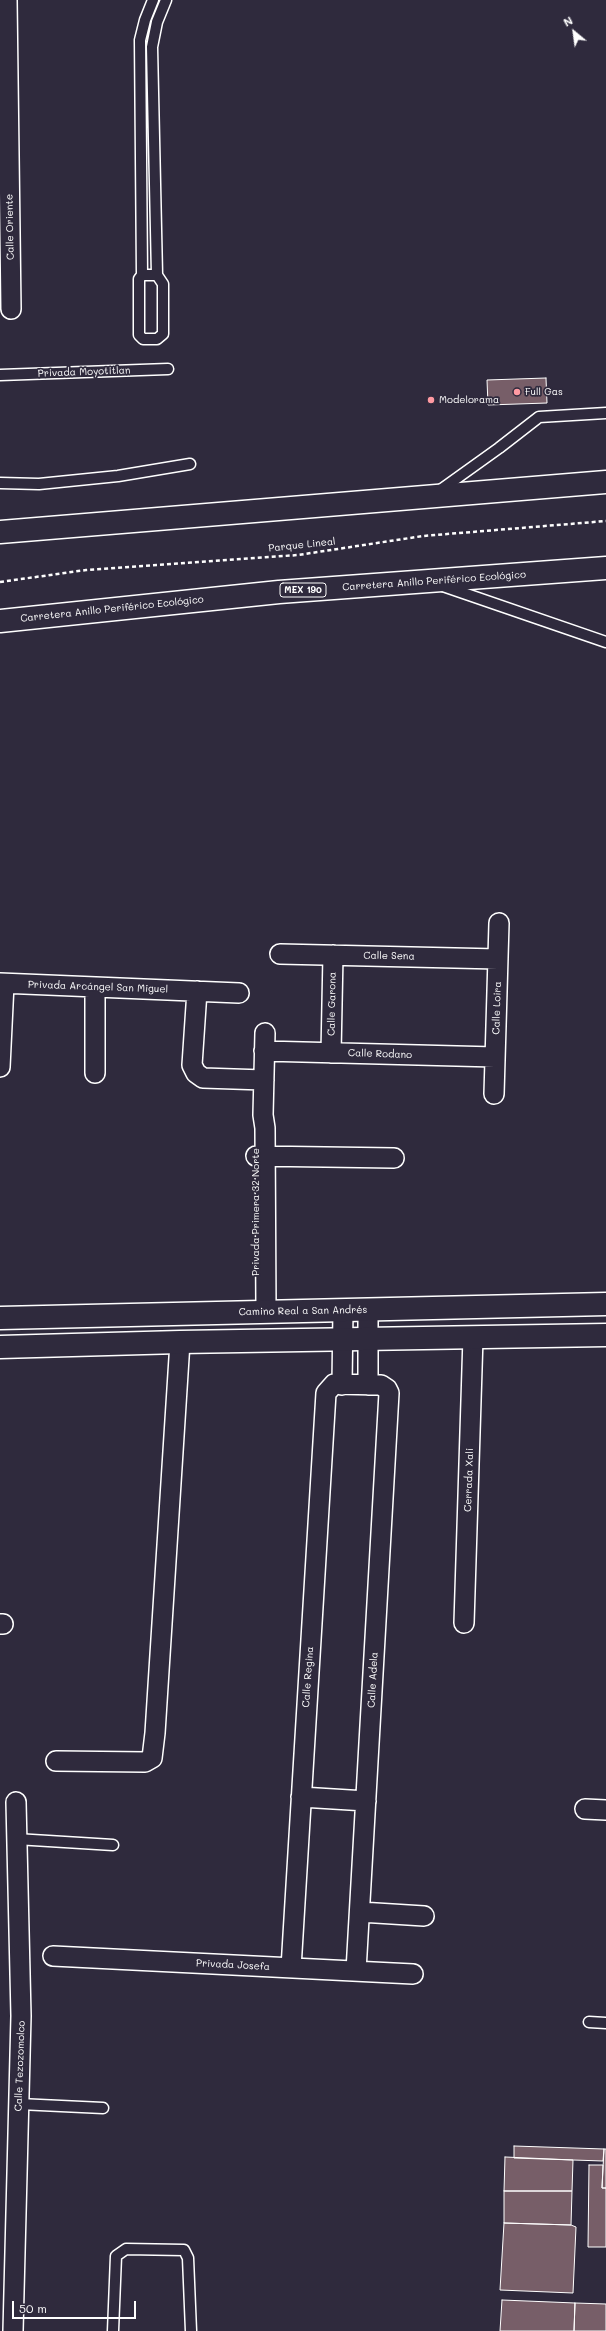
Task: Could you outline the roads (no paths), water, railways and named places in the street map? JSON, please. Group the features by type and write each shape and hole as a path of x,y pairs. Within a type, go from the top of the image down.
{"main road":[{"path":"0,532 429,498 606,482"},
{"name":"Carretera Anillo Periférico Ecológico","path":"0,621 279,592 606,568"},
{"name":"Camino Real a San Andrés","path":"0,1318 606,1304"},
{"path":"0,1347 368,1338 606,1335"}],"street":[{"name":"Calle Oriente","path":"7,0 11,309"},
{"name":"Calle Loira","path":"494,1094 499,923"},
{"name":"Calle Sena","path":"280,954 498,959"},
{"name":"Calle Garona","path":"331,1053 333,955"},
{"name":"Privada Arcángel San Miguel","path":"2,984 239,993"},
{"path":"0,1067 2,984"},
{"path":"95,987 95,1074"},
{"path":"197,991 192,1065 196,1073 203,1078 264,1080"},
{"name":"Calle Rodano","path":"264,1042 331,1053 495,1057"},
{"name":"Privada Primera 32 Norte","path":"260,1311 260,1156 256,1130 263,1115 264,1042"},
{"path":"260,1156 394,1158"},
{"path":"335,1386 368,1385 368,1309"},
{"name":"Calle Regina","path":"292,1968 326,1393 335,1386 343,1339 344,1310"},
{"name":"Cerrada Xali","path":"464,1623 473,1337"},
{"path":"56,1761 145,1762 152,1758 156,1718 180,1342"},
{"name":"Calle Adela","path":"356,1971 389,1393 387,1388 381,1385 368,1385"},
{"path":"301,1798 366,1801"},
{"name":"Calle Tezozomolco","path":"13,2331 21,2016 16,1802"},
{"path":"585,1810 606,1810"},
{"path":"360,1912 424,1916"},
{"name":"Privada Josefa","path":"53,1956 413,1974"}],"lane":[{"path":"153,0 145,20 140,40 142,275 139,279 140,335 143,339 157,339 163,334 163,284 157,275 152,47 156,22 166,0"},
{"path":"142,275 157,275"},
{"name":"Privada Moyotitlan","path":"0,375 168,369"},
{"path":"429,498 499,448 539,416 606,413"},
{"path":"0,483 39,484 118,476 190,464"},
{"path":"427,581 606,642"},
{"path":"16,1839 113,1845"},
{"path":"589,2022 606,2023"},
{"path":"19,2104 103,2108"},
{"path":"113,2331 116,2256 126,2249 184,2250 188,2258 191,2331"}],"place":[{"name":"Full Gas","path":"517,392"},
{"name":"Modelorama","path":"431,400"}]}
